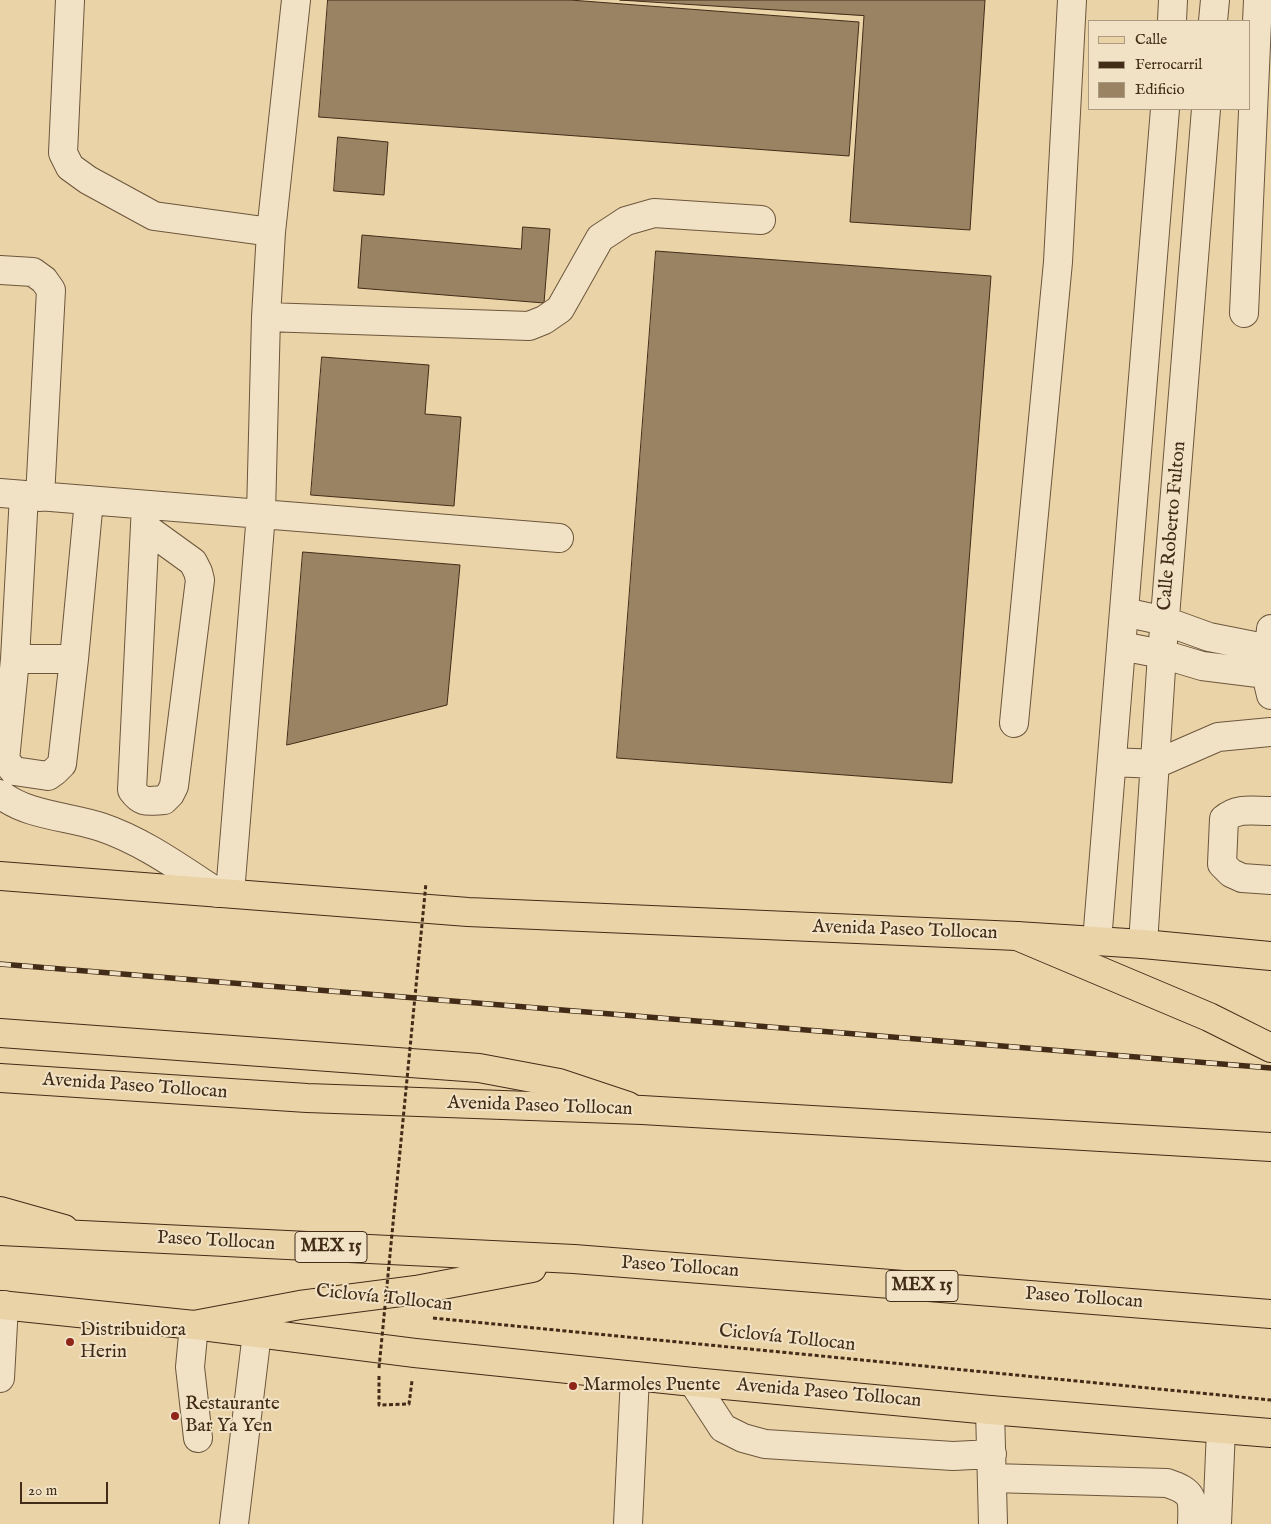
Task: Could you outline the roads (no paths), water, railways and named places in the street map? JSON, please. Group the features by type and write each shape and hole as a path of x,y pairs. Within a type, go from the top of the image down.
{"main road":[{"name":"Avenida Paseo Tollocan","path":"0,876 468,912 1017,936 1143,944 1271,956"},
{"path":"1017,936 1208,1017 1271,1048"},
{"name":"Avenida Paseo Tollocan","path":"0,1033 480,1068 559,1083 642,1110"},
{"name":"Avenida Paseo Tollocan","path":"0,1078 306,1098 642,1110"},
{"path":"642,1110 1271,1147"},
{"name":"MEX 15","path":"0,1211 88,1236"},
{"path":"0,1231 88,1236"},
{"name":"Paseo Tollocan","path":"88,1236 574,1259 1271,1314"},
{"path":"194,1326 300,1305 416,1290 574,1259"},
{"name":"Avenida Paseo Tollocan","path":"2,1305 398,1351 693,1382 990,1410 1271,1433"}],"street":[{"path":"70,0 63,152 70,167 88,180 154,216 271,232"},
{"path":"0,794 10,802 35,811 101,827 130,839 224,893 261,514 266,318 271,232 296,0"},
{"path":"1014,723 1058,262 1072,0"},
{"path":"1172,20 1174,0"},
{"path":"1213,20 1215,0"},
{"path":"1244,313 1258,0"},
{"path":"1097,941 1165,110"},
{"name":"Calle Roberto Fulton","path":"1143,944 1165,760 1162,654 1206,110"},
{"path":"266,318 529,326 544,320 560,309 600,238 626,221 654,213 760,220"},
{"path":"0,270 33,272 44,280 51,290 21,495 15,658 5,760 14,771 48,776 55,772 62,764 89,500"},
{"path":"21,495 89,500 146,517 261,514 559,538"},
{"path":"146,517 193,562 200,580 174,786 164,800 142,801 132,790 146,517"},
{"path":"1124,612 1165,621 1269,662"},
{"path":"1121,646 1162,654 1202,666 1269,662"},
{"path":"15,658 74,659"},
{"path":"1165,760 1218,737 1271,732"},
{"path":"1112,762 1224,755 1271,747"},
{"path":"1271,811 1243,810 1232,812 1224,819 1222,864 1231,873 1242,878 1271,880"},
{"path":"0,1378 2,1305"},
{"path":"194,1326 190,1367 198,1438"},
{"path":"234,1524 256,1333"},
{"path":"628,1524 635,1376"},
{"path":"693,1382 723,1428 743,1438 757,1442 814,1448 954,1456 992,1466 1167,1483 1179,1487 1187,1493 1193,1502 1192,1524"},
{"path":"990,1410 993,1524"},
{"path":"1217,1524 1221,1429"}],"railway":[{"path":"0,964 1271,1068"}],"place":[{"name":"Distribuidora Herin","path":"70,1342"},
{"name":"Marmoles Puente","path":"573,1386"},
{"name":"Restaurante Bar Ya Yen","path":"175,1416"}]}
